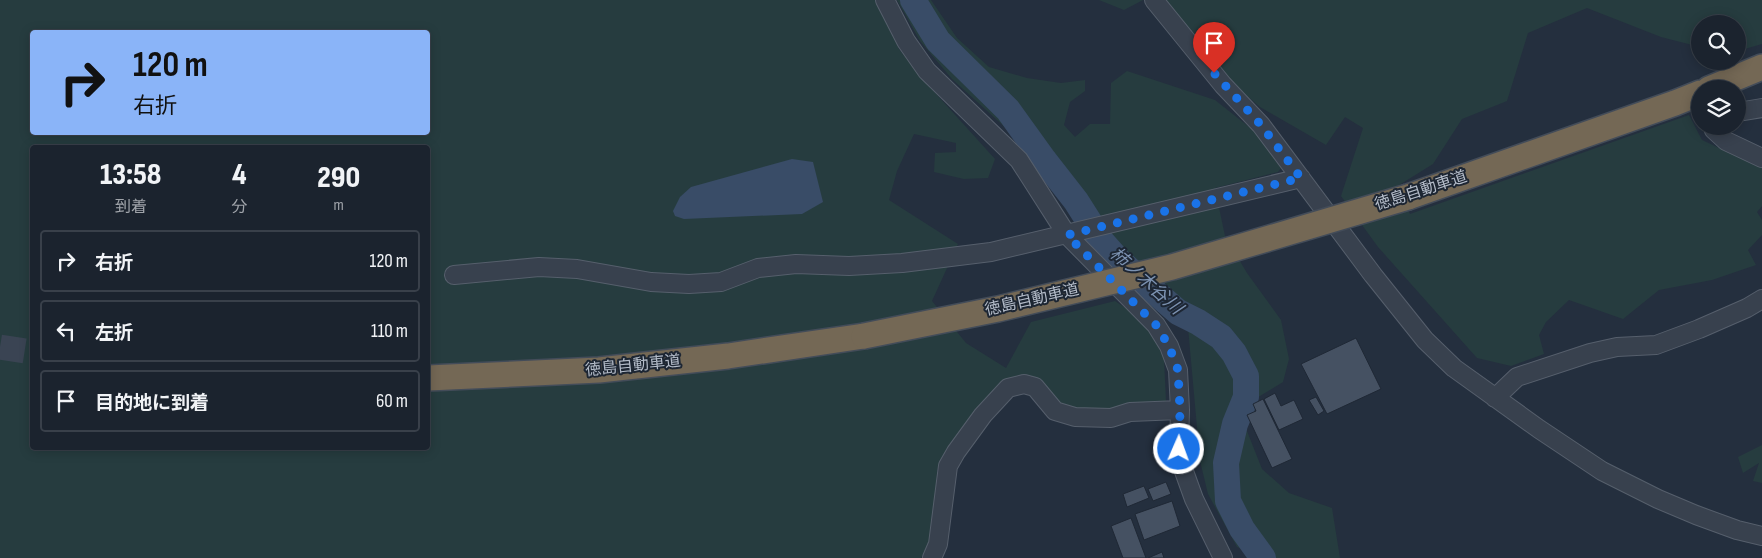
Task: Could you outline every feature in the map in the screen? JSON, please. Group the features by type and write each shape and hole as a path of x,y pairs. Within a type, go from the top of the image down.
{"highway":[{"path":"1731,80 1762,67"},
{"name":"徳島自動車道","path":"430,378 599,370 728,356 864,336 998,309 1172,267 1408,197 1691,97"}],"street":[{"path":"885,0 906,41 927,71 1020,160 1075,233 1156,325 1169,346 1178,370 1179,449 1181,463 1194,499 1223,558"},
{"path":"1154,0 1223,85 1261,125 1425,340 1454,368 1602,471 1658,499 1696,515 1737,530 1762,536"},
{"path":"1746,111 1762,108"},
{"path":"1719,135 1726,141 1762,158"},
{"path":"454,275 539,267 577,269 651,282 689,284 722,282 758,268 796,264 849,266 902,263 991,252 1301,178"},
{"path":"1495,398 1517,377 1590,353 1617,348 1656,345 1699,329 1747,308 1762,299"},
{"path":"932,558 938,544 948,466 983,415 1008,388 1024,384 1035,387 1055,411 1075,417 1111,418 1130,412 1180,410"}],"green space":[{"path":"0,0 875,0 899,49 919,75 995,159 988,178 964,179 934,172 935,153 956,152 956,143 914,134 897,171 889,200 958,244 932,301 966,343 1006,368 1031,322 1115,301 1139,317 1153,335 1164,359 1166,401 1129,403 1111,409 1081,412 1059,404 1040,383 1018,375 978,409 954,440 937,471 935,515 928,547 921,558 0,558"},
{"path":"897,0 931,0 957,38 989,67 1027,78 1061,83 1085,80 1085,91 1070,102 1064,125 1075,137 1090,124 1110,124 1111,83 1127,71 1215,100 1253,130 1281,168 1278,172 1215,188 1225,236 1247,273 1281,320 1289,359 1283,382 1255,399 1246,408 1243,421 1262,469 1289,493 1332,508 1340,558 1270,558 1237,547 1208,494 1200,461 1186,305 1122,256 1068,179 1008,130 952,79 920,41"},
{"path":"1099,0 1143,0 1124,10"},
{"path":"1161,0 1762,0 1762,44 1746,49 1746,15 1691,15 1691,45 1661,37 1587,8 1528,33 1507,101 1462,119 1433,164 1396,187 1410,214 1689,115 1691,119 1691,135 1699,135 1702,140 1762,168 1762,206 1757,212 1762,220 1762,235 1748,250 1756,265 1712,280 1659,290 1623,319 1569,300 1546,322 1539,335 1544,354 1511,366 1477,358 1378,247 1341,196 1363,128 1345,117 1326,145 1260,107 1220,73"},
{"path":"1762,445 1762,483 1753,481 1759,463 1743,473 1738,457"}],"water":[{"path":"792,159 813,162 823,202 802,214 684,219 675,216 673,211 680,197 691,187"}],"building":[{"path":"1356,338 1381,389 1327,414 1301,364"},
{"path":"1275,393 1281,406 1294,400 1303,419 1279,430 1264,399"},
{"path":"1316,397 1324,411 1318,415 1309,400"},
{"path":"1263,399 1292,459 1272,468 1247,415 1256,411 1253,404"},
{"path":"1166,482 1171,494 1153,501 1148,489"},
{"path":"1144,486 1149,498 1127,507 1123,494"},
{"path":"1172,501 1180,526 1144,540 1135,514"},
{"path":"1131,518 1146,558 1123,558 1111,526"},
{"path":"1162,552 1164,558 1148,558"}],"waterway":[{"name":"柿ノ木谷川","path":"913,0 938,41 1008,110 1076,201 1102,242 1118,260 1178,312 1221,337 1234,353 1246,376 1246,397 1235,424 1226,463 1228,501 1242,529 1263,558"}],"tunnel":[{"path":"0,347 30,352"}],"route":[{"path":"1179,449 1178,370 1169,346 1156,325 1067,235 1301,178 1261,125 1214,73"}]}
